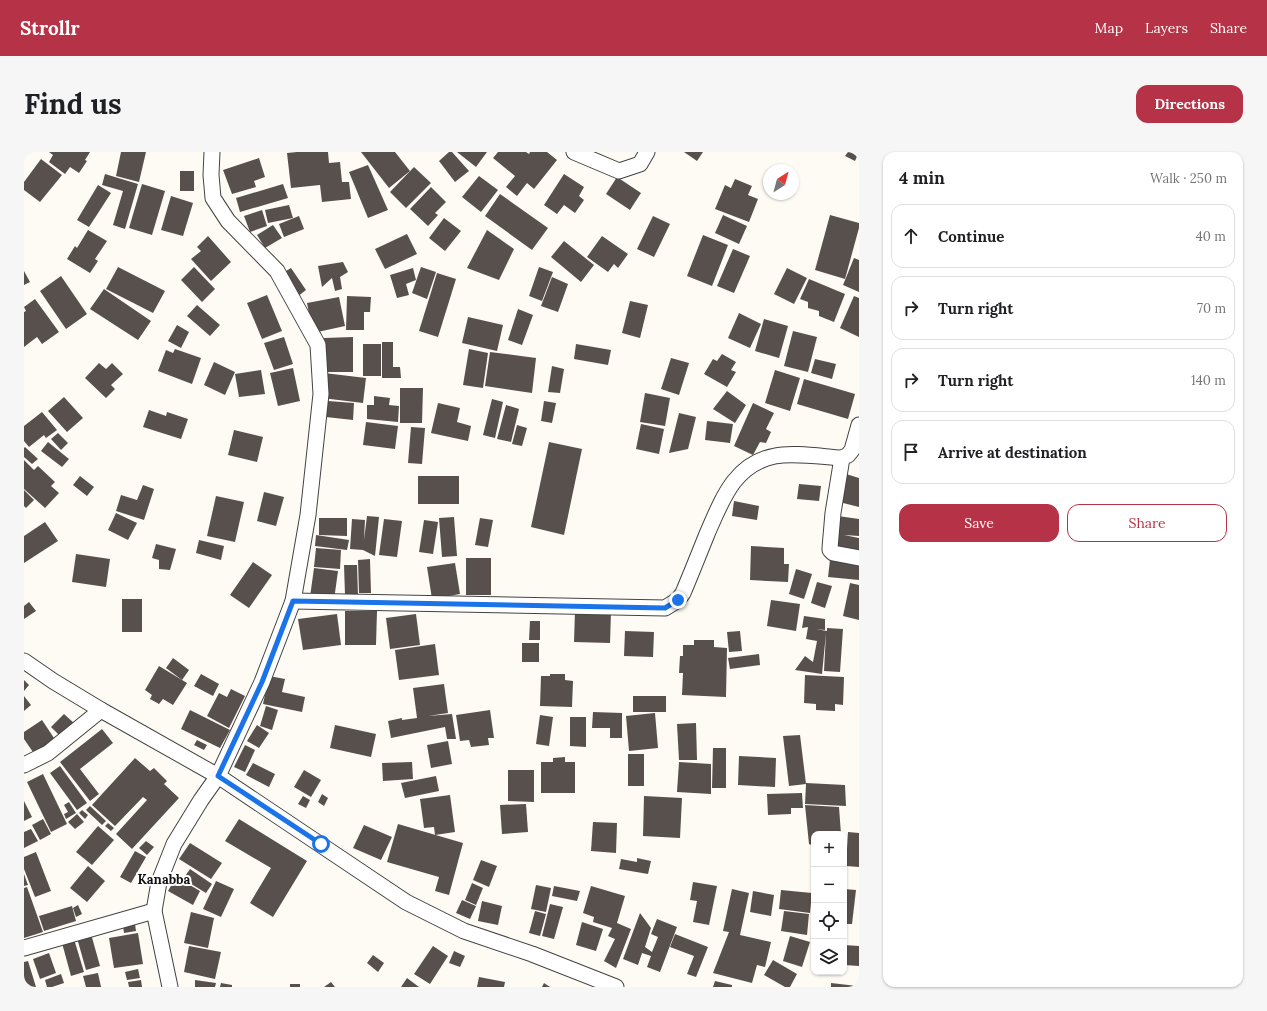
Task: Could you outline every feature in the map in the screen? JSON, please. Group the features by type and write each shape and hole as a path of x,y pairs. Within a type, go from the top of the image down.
{"street":[{"path":"170,987 154,911 159,882 174,844 201,800 218,776 262,682 293,601 308,515 321,394 318,345 277,271 228,221 213,198 211,175 212,152"},
{"path":"574,152 619,171 640,164 647,152"},
{"path":"293,601 665,608 678,600 683,594 726,491 738,477 751,465 771,457 786,454 842,458 848,455 852,450 859,425"},
{"path":"842,458 833,513 830,550 833,553 859,558"},
{"path":"24,661 53,681 101,710 218,776 406,902 464,931 532,954 616,987"},
{"path":"24,765 48,753 101,710"},
{"path":"24,948 154,911"}],"building":[{"path":"49,152 90,152 85,160 87,161 79,173 70,167 65,174 49,162 53,155"},
{"path":"121,152 146,152 139,182 116,176"},
{"path":"328,152 329,163 340,162 342,182 349,182 351,199 322,202 320,185 291,188 287,153"},
{"path":"361,152 395,152 410,171 389,188"},
{"path":"449,152 452,152 469,171 455,182 439,161"},
{"path":"457,152 487,152 476,167"},
{"path":"498,152 526,152 529,154 530,152 547,152 557,160 534,189 527,183 517,196 506,187 515,176 493,158"},
{"path":"684,152 703,152 697,161"},
{"path":"848,152 859,152 855,161 845,156"},
{"path":"259,158 265,177 254,181 256,187 232,194 223,170"},
{"path":"41,159 62,175 40,202 24,190 24,182"},
{"path":"368,165 388,210 368,218 349,172"},
{"path":"414,167 431,183 406,208 390,192"},
{"path":"180,171 194,171 194,191 180,191"},
{"path":"105,174 138,184 125,229 113,225 123,191 102,185"},
{"path":"564,174 584,187 579,196 584,200 575,213 564,205 557,214 544,205"},
{"path":"479,176 498,190 481,212 462,197"},
{"path":"617,177 641,193 630,210 606,194"},
{"path":"735,179 752,186 748,195 758,199 749,222 715,209 725,185 731,188"},
{"path":"142,184 165,191 152,235 129,228"},
{"path":"283,184 288,198 240,212 236,198"},
{"path":"98,185 111,193 89,227 77,220"},
{"path":"431,187 446,202 435,213 438,215 428,226 410,209"},
{"path":"500,194 548,228 532,250 485,216"},
{"path":"171,196 193,203 183,236 161,230"},
{"path":"289,205 293,218 268,223 265,210"},
{"path":"262,210 267,226 250,232 244,216"},
{"path":"723,215 747,226 739,244 715,233"},
{"path":"830,215 859,223 859,228 845,279 815,270"},
{"path":"299,216 304,229 284,237 279,224"},
{"path":"653,216 670,224 654,257 637,249"},
{"path":"444,218 461,231 445,251 429,238"},
{"path":"273,225 282,238 265,248 257,235"},
{"path":"88,230 107,241 95,259 98,261 90,273 67,259 75,246 77,248"},
{"path":"487,230 514,249 499,280 467,268"},
{"path":"407,234 417,254 385,269 375,249"},
{"path":"703,235 728,245 712,286 687,276"},
{"path":"208,236 231,262 211,281 191,259 201,251 197,247"},
{"path":"602,236 628,254 618,268 614,264 608,272 587,257"},
{"path":"564,241 594,265 581,282 551,257"},
{"path":"733,249 750,256 734,293 717,286"},
{"path":"854,258 859,260 859,292 843,285"},
{"path":"343,262 348,272 340,277 342,289 335,291 332,278 322,287 318,266"},
{"path":"118,267 165,291 153,313 106,289"},
{"path":"194,267 215,289 202,302 181,280"},
{"path":"421,267 436,272 427,299 412,293"},
{"path":"539,267 553,272 542,301 529,296"},
{"path":"291,268 306,290 297,297 281,274"},
{"path":"413,268 416,280 406,284 409,295 397,298 390,275"},
{"path":"787,268 807,278 794,304 774,294"},
{"path":"24,271 30,282 24,285"},
{"path":"437,273 456,279 438,337 419,331"},
{"path":"61,276 87,314 66,329 40,291"},
{"path":"552,277 568,284 558,312 541,306"},
{"path":"809,279 845,294 834,322 819,316 819,311 808,308 808,302 800,299"},
{"path":"104,289 151,321 138,340 90,309"},
{"path":"267,295 282,331 262,339 247,303"},
{"path":"347,296 371,297 370,312 364,312 364,330 346,330"},
{"path":"854,296 859,298 859,337 840,328"},
{"path":"339,297 345,326 313,333 307,303"},
{"path":"35,299 59,332 42,344 37,337 24,347 24,312 26,311 24,307"},
{"path":"630,301 648,305 640,338 622,333"},
{"path":"197,305 220,325 210,336 187,316"},
{"path":"518,309 533,315 522,345 508,340"},
{"path":"739,313 761,324 750,348 728,338"},
{"path":"468,317 503,325 497,351 462,343"},
{"path":"764,319 788,326 779,358 755,351"},
{"path":"177,325 189,332 181,348 168,341"},
{"path":"793,331 817,337 808,372 784,366"},
{"path":"284,337 293,364 274,370 264,343"},
{"path":"353,337 353,372 325,372 324,338"},
{"path":"382,342 393,342 393,367 400,367 401,378 382,378"},
{"path":"363,344 381,344 381,376 363,376"},
{"path":"576,344 611,350 608,365 574,359"},
{"path":"175,349 201,358 192,384 158,371 166,350 173,353"},
{"path":"469,349 488,353 483,388 463,385"},
{"path":"490,352 536,358 532,393 485,386"},
{"path":"722,354 736,362 731,370 736,372 727,387 704,374 713,359 717,361"},
{"path":"671,358 689,363 679,395 661,389"},
{"path":"815,359 836,364 832,379 811,373"},
{"path":"214,362 235,372 225,395 204,385"},
{"path":"99,363 106,369 112,363 123,374 111,385 115,389 106,398 85,378"},
{"path":"552,366 564,369 560,393 548,392"},
{"path":"293,368 300,401 278,406 270,373"},
{"path":"261,370 265,394 239,397 235,374"},
{"path":"775,370 800,378 790,411 765,403"},
{"path":"324,373 366,378 363,403 322,398"},
{"path":"804,379 855,394 848,419 797,404"},
{"path":"400,388 423,388 422,423 400,423"},
{"path":"727,391 746,405 735,423 713,409"},
{"path":"645,393 670,398 665,426 640,422"},
{"path":"374,396 390,398 389,405 399,406 398,422 367,419 367,405 374,405"},
{"path":"64,397 83,418 67,432 48,411"},
{"path":"492,399 503,402 495,438 483,435"},
{"path":"328,401 354,403 353,420 326,417"},
{"path":"544,401 556,403 552,423 541,421"},
{"path":"438,403 460,408 457,422 471,426 468,441 431,433"},
{"path":"753,403 774,413 766,429 771,432 766,443 760,442 753,455 734,446"},
{"path":"506,405 519,409 511,442 497,439"},
{"path":"149,410 166,416 167,412 188,419 181,439 143,427"},
{"path":"42,412 57,430 46,438 44,435 29,447 24,441 24,426"},
{"path":"679,413 696,417 688,449 669,453"},
{"path":"707,421 733,424 730,443 705,440"},
{"path":"366,422 398,426 395,449 363,445"},
{"path":"641,424 664,429 659,454 636,449"},
{"path":"517,425 527,428 522,446 512,444"},
{"path":"411,427 425,428 422,464 408,463"},
{"path":"234,430 263,437 257,462 228,455"},
{"path":"58,433 68,443 61,450 51,439"},
{"path":"48,442 69,459 62,467 41,451"},
{"path":"549,442 582,449 564,535 531,527"},
{"path":"25,447 38,459 32,464 24,457"},
{"path":"24,460 34,470 38,466 55,482 51,486 59,493 45,508 24,489"},
{"path":"846,474 859,478 859,507 839,502"},
{"path":"80,476 94,487 87,496 73,485"},
{"path":"418,476 459,476 459,504 418,504"},
{"path":"799,484 821,486 819,501 797,499"},
{"path":"143,485 154,489 144,520 116,511 121,495 137,500"},
{"path":"24,490 34,500 26,508 24,506"},
{"path":"264,492 284,497 276,526 257,521"},
{"path":"216,496 244,502 235,542 207,536"},
{"path":"734,501 759,506 757,520 732,516"},
{"path":"116,513 137,523 128,540 108,530"},
{"path":"367,516 379,517 375,556 363,550 350,549 352,519 365,520 364,540"},
{"path":"838,516 859,519 859,536 844,535 859,538 859,554 835,549"},
{"path":"454,517 457,556 442,557 439,518"},
{"path":"319,518 347,518 347,536 319,535"},
{"path":"480,518 493,520 488,547 475,545"},
{"path":"384,519 402,521 397,557 379,555"},
{"path":"424,520 438,522 433,554 419,552"},
{"path":"45,522 58,541 24,563 24,536"},
{"path":"316,535 349,540 347,550 315,546"},
{"path":"199,540 224,546 221,560 196,553"},
{"path":"156,544 176,549 170,570 159,569 159,560 152,558"},
{"path":"751,546 784,548 784,564 789,564 788,582 750,580"},
{"path":"316,548 341,550 340,569 314,567"},
{"path":"76,554 110,559 106,587 72,582"},
{"path":"466,558 491,558 491,595 466,595"},
{"path":"370,559 371,593 359,593 358,560"},
{"path":"830,560 859,563 859,580 828,577"},
{"path":"253,562 272,575 249,608 230,595"},
{"path":"455,563 460,594 432,599 427,567"},
{"path":"344,565 357,565 358,595 345,595"},
{"path":"314,568 338,571 334,600 310,597"},
{"path":"796,569 812,574 804,599 789,594"},
{"path":"817,582 832,586 825,608 811,603"},
{"path":"850,583 859,585 859,620 843,616"},
{"path":"122,599 142,599 142,632 122,632"},
{"path":"771,600 800,604 796,631 767,626"},
{"path":"29,602 36,611 24,619 24,606"},
{"path":"575,610 611,611 610,643 574,642"},
{"path":"345,611 377,611 376,645 345,645"},
{"path":"337,614 341,645 303,650 298,619"},
{"path":"416,614 420,645 390,649 386,618"},
{"path":"804,616 825,619 825,630 816,629 827,631 827,628 843,629 840,672 824,671 826,633 822,674 795,670 805,656 813,662 817,641 806,639 808,627 802,628"},
{"path":"530,621 540,621 540,640 529,640"},
{"path":"625,631 654,632 653,657 624,656"},
{"path":"740,631 742,651 729,652 727,632"},
{"path":"694,640 714,640 714,647 727,648 726,697 682,695 683,673 679,673 680,656 683,656 683,645 694,645"},
{"path":"522,643 539,643 539,662 522,662"},
{"path":"435,644 439,675 399,680 395,650"},
{"path":"759,654 760,665 730,669 728,658"},
{"path":"173,658 189,670 182,680 166,668"},
{"path":"159,666 187,683 173,705 163,699 159,704 150,699 152,695 145,690"},
{"path":"201,674 219,684 213,696 194,686"},
{"path":"550,674 565,674 565,680 573,681 572,707 540,706 541,676 550,676"},
{"path":"805,675 844,677 843,705 835,704 835,711 816,710 816,704 804,703"},
{"path":"269,676 285,679 282,692 305,697 302,712 263,704"},
{"path":"24,680 29,685 24,691"},
{"path":"444,684 448,713 428,716 452,714 456,739 447,739 445,727 391,738 388,721 402,718 402,720 417,718 413,688"},
{"path":"231,689 245,696 229,728 207,716 219,693 227,697"},
{"path":"24,696 31,705 24,711"},
{"path":"633,696 666,696 666,712 633,712"},
{"path":"266,706 278,710 272,730 260,726"},
{"path":"190,710 230,730 220,748 181,729"},
{"path":"490,710 494,738 488,738 489,745 471,747 469,740 460,741 456,715"},
{"path":"593,712 622,713 622,738 610,738 610,728 592,728"},
{"path":"655,713 658,748 629,751 626,716"},
{"path":"64,714 75,724 62,738 51,727"},
{"path":"540,715 553,717 549,746 536,744"},
{"path":"570,717 586,717 586,747 570,746"},
{"path":"42,720 56,741 35,755 24,739 24,732"},
{"path":"696,723 697,760 679,760 677,724"},
{"path":"257,725 269,733 259,748 247,741"},
{"path":"335,725 376,734 371,757 330,748"},
{"path":"102,729 113,743 80,769 99,794 90,801 60,762"},
{"path":"800,735 806,784 789,786 783,736"},
{"path":"197,740 207,745 204,750 194,745"},
{"path":"448,741 452,764 431,768 427,745"},
{"path":"245,745 255,750 245,772 234,767"},
{"path":"713,748 726,748 726,788 712,788"},
{"path":"628,754 644,754 644,786 628,786"},
{"path":"739,756 776,758 775,787 738,785"},
{"path":"565,757 565,762 575,762 575,793 541,793 541,762 553,762 553,758"},
{"path":"135,758 150,771 154,768 167,781 164,784 179,798 132,849 116,834 147,800 143,797 115,826 92,805"},
{"path":"412,762 413,779 383,781 382,763"},
{"path":"679,762 711,764 711,794 677,792"},
{"path":"253,763 275,774 269,787 246,775"},
{"path":"60,766 87,803 77,810 50,773"},
{"path":"304,770 321,780 311,797 294,787"},
{"path":"508,770 534,770 534,802 508,801"},
{"path":"43,774 67,824 51,832 27,782"},
{"path":"436,776 439,791 405,798 401,783"},
{"path":"806,783 845,785 846,806 805,804"},
{"path":"802,793 803,808 791,808 791,814 768,815 767,794"},
{"path":"322,794 328,798 324,806 318,802"},
{"path":"450,795 455,832 435,835 434,827 424,828 420,799"},
{"path":"303,796 310,800 306,808 298,804"},
{"path":"644,796 682,798 680,838 643,836"},
{"path":"24,801 32,817 24,821"},
{"path":"69,802 76,813 66,819 64,814 68,812 64,805"},
{"path":"526,804 528,832 502,834 500,805"},
{"path":"805,805 839,807 841,831 811,831 811,845 809,844"},
{"path":"90,806 106,821 102,825 86,810"},
{"path":"82,810 88,815 85,819 79,813"},
{"path":"77,814 84,822 75,829 68,822"},
{"path":"43,819 51,834 40,840 32,825"},
{"path":"239,819 307,861 273,917 250,903 271,868 225,841"},
{"path":"593,822 617,823 616,853 591,851"},
{"path":"108,823 114,828 111,831 105,826"},
{"path":"398,824 463,843 449,895 435,891 439,877 387,862"},
{"path":"364,825 392,837 381,860 353,848"},
{"path":"98,826 114,840 92,865 76,852"},
{"path":"31,829 38,841 24,848 24,832"},
{"path":"848,832 859,833 859,867 847,866"},
{"path":"146,841 154,847 147,855 139,848"},
{"path":"190,843 222,863 211,879 179,859"},
{"path":"135,851 146,857 131,883 120,877"},
{"path":"36,852 51,891 35,897 24,869 24,857"},
{"path":"637,858 651,861 648,874 619,869 621,859 637,862"},
{"path":"481,860 497,866 489,887 473,880"},
{"path":"88,866 105,881 87,902 70,888"},
{"path":"190,869 212,884 206,893 183,879"},
{"path":"24,874 28,885 24,886"},
{"path":"176,877 200,891 193,905 168,891"},
{"path":"216,881 234,889 221,917 203,909"},
{"path":"693,882 717,886 709,925 693,922 697,901 690,900"},
{"path":"472,883 483,888 476,905 465,900"},
{"path":"536,885 551,888 546,912 531,909"},
{"path":"554,886 580,891 577,901 552,896"},
{"path":"591,886 625,896 617,923 631,929 616,968 604,961 615,939 608,936 612,928 593,922 594,917 583,913"},
{"path":"27,887 43,932 24,938 24,888"},
{"path":"732,889 749,893 740,935 771,942 765,967 757,965 752,983 713,973 729,932 723,931"},
{"path":"847,889 856,890 852,924 847,924"},
{"path":"781,890 811,893 810,913 779,909"},
{"path":"753,891 774,895 771,916 750,912"},
{"path":"462,900 476,906 470,919 456,913"},
{"path":"482,901 502,906 498,925 478,921"},
{"path":"550,904 563,907 554,939 542,936"},
{"path":"78,905 82,914 76,917 73,908"},
{"path":"72,906 76,921 44,931 39,916"},
{"path":"535,911 546,914 540,936 529,933"},
{"path":"784,911 809,914 807,935 781,931"},
{"path":"191,912 214,918 208,948 184,943"},
{"path":"640,913 651,928 645,947 652,952 658,937 651,934 657,919 677,927 660,972 647,967 651,956 642,953 638,965 623,959"},
{"path":"582,922 603,929 596,951 576,945"},
{"path":"135,924 136,931 124,933 123,926"},
{"path":"138,933 143,964 114,968 109,938"},
{"path":"91,934 100,966 86,970 77,938"},
{"path":"675,934 708,947 696,977 687,974 694,956 670,947"},
{"path":"790,936 810,942 802,967 783,961"},
{"path":"74,939 84,972 71,976 62,943"},
{"path":"847,945 859,946 859,966 847,965"},
{"path":"189,946 221,952 215,979 184,972"},
{"path":"433,946 448,956 430,984 414,974"},
{"path":"454,951 465,956 460,967 449,963"},
{"path":"49,953 56,973 40,979 33,959"},
{"path":"373,955 384,963 378,972 367,963"},
{"path":"773,960 797,974 790,987 785,987 764,975"},
{"path":"28,961 36,987 24,987 24,962"},
{"path":"138,969 140,978 127,980 125,972"},
{"path":"98,973 101,987 86,987 83,976"},
{"path":"61,974 64,983 47,987 45,980"},
{"path":"479,977 505,982 504,987 477,987"},
{"path":"407,978 419,987 401,987"},
{"path":"141,980 142,987 129,987 128,982"},
{"path":"195,980 216,983 215,987 195,987"},
{"path":"715,981 732,985 732,987 713,987"},
{"path":"331,982 335,987 324,987"},
{"path":"221,983 232,985 232,987 220,987"},
{"path":"544,983 550,987 542,987"},
{"path":"831,983 857,986 857,987 831,987"},
{"path":"290,984 300,984 300,987 290,987"}],"district":[{"name":"Kanabba","path":"164,879"}],"route":[{"path":"321,844 218,776 262,682 293,601 665,608 678,600"}]}
